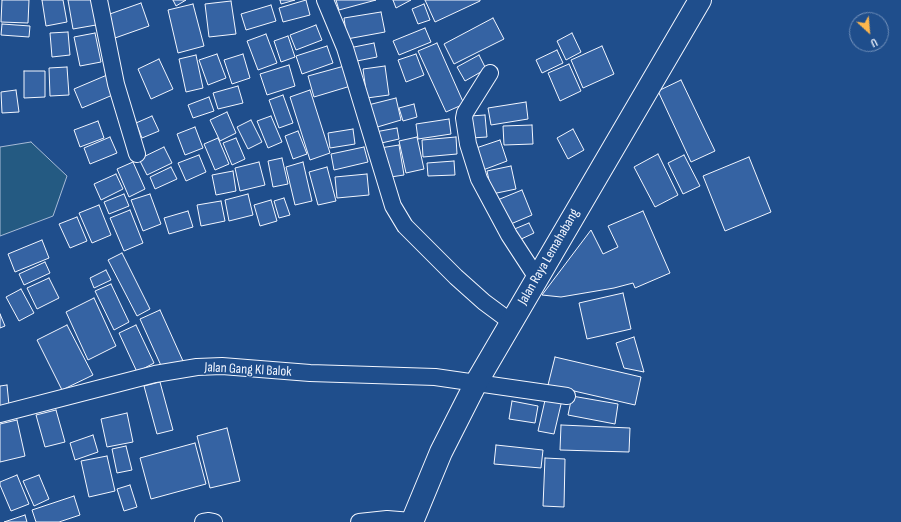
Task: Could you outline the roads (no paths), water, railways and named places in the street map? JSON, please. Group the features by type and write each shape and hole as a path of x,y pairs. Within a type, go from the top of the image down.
{"main road":[{"name":"Jalan Raya Lemahabang","path":"412,521 441,452 476,383 700,0"}],"street":[{"path":"99,0 116,84 137,154"},
{"path":"325,0 345,48 393,206 405,226 451,272 484,302 511,322"},
{"path":"490,72 465,113 464,118 468,144 479,179 509,236 537,278"},
{"name":"Jalan Gang Kl Balok","path":"0,414 156,374 197,367 222,366 310,373 416,376 456,380 568,396"},
{"path":"359,522 387,520 412,521"},
{"path":"203,522 214,522"}]}
